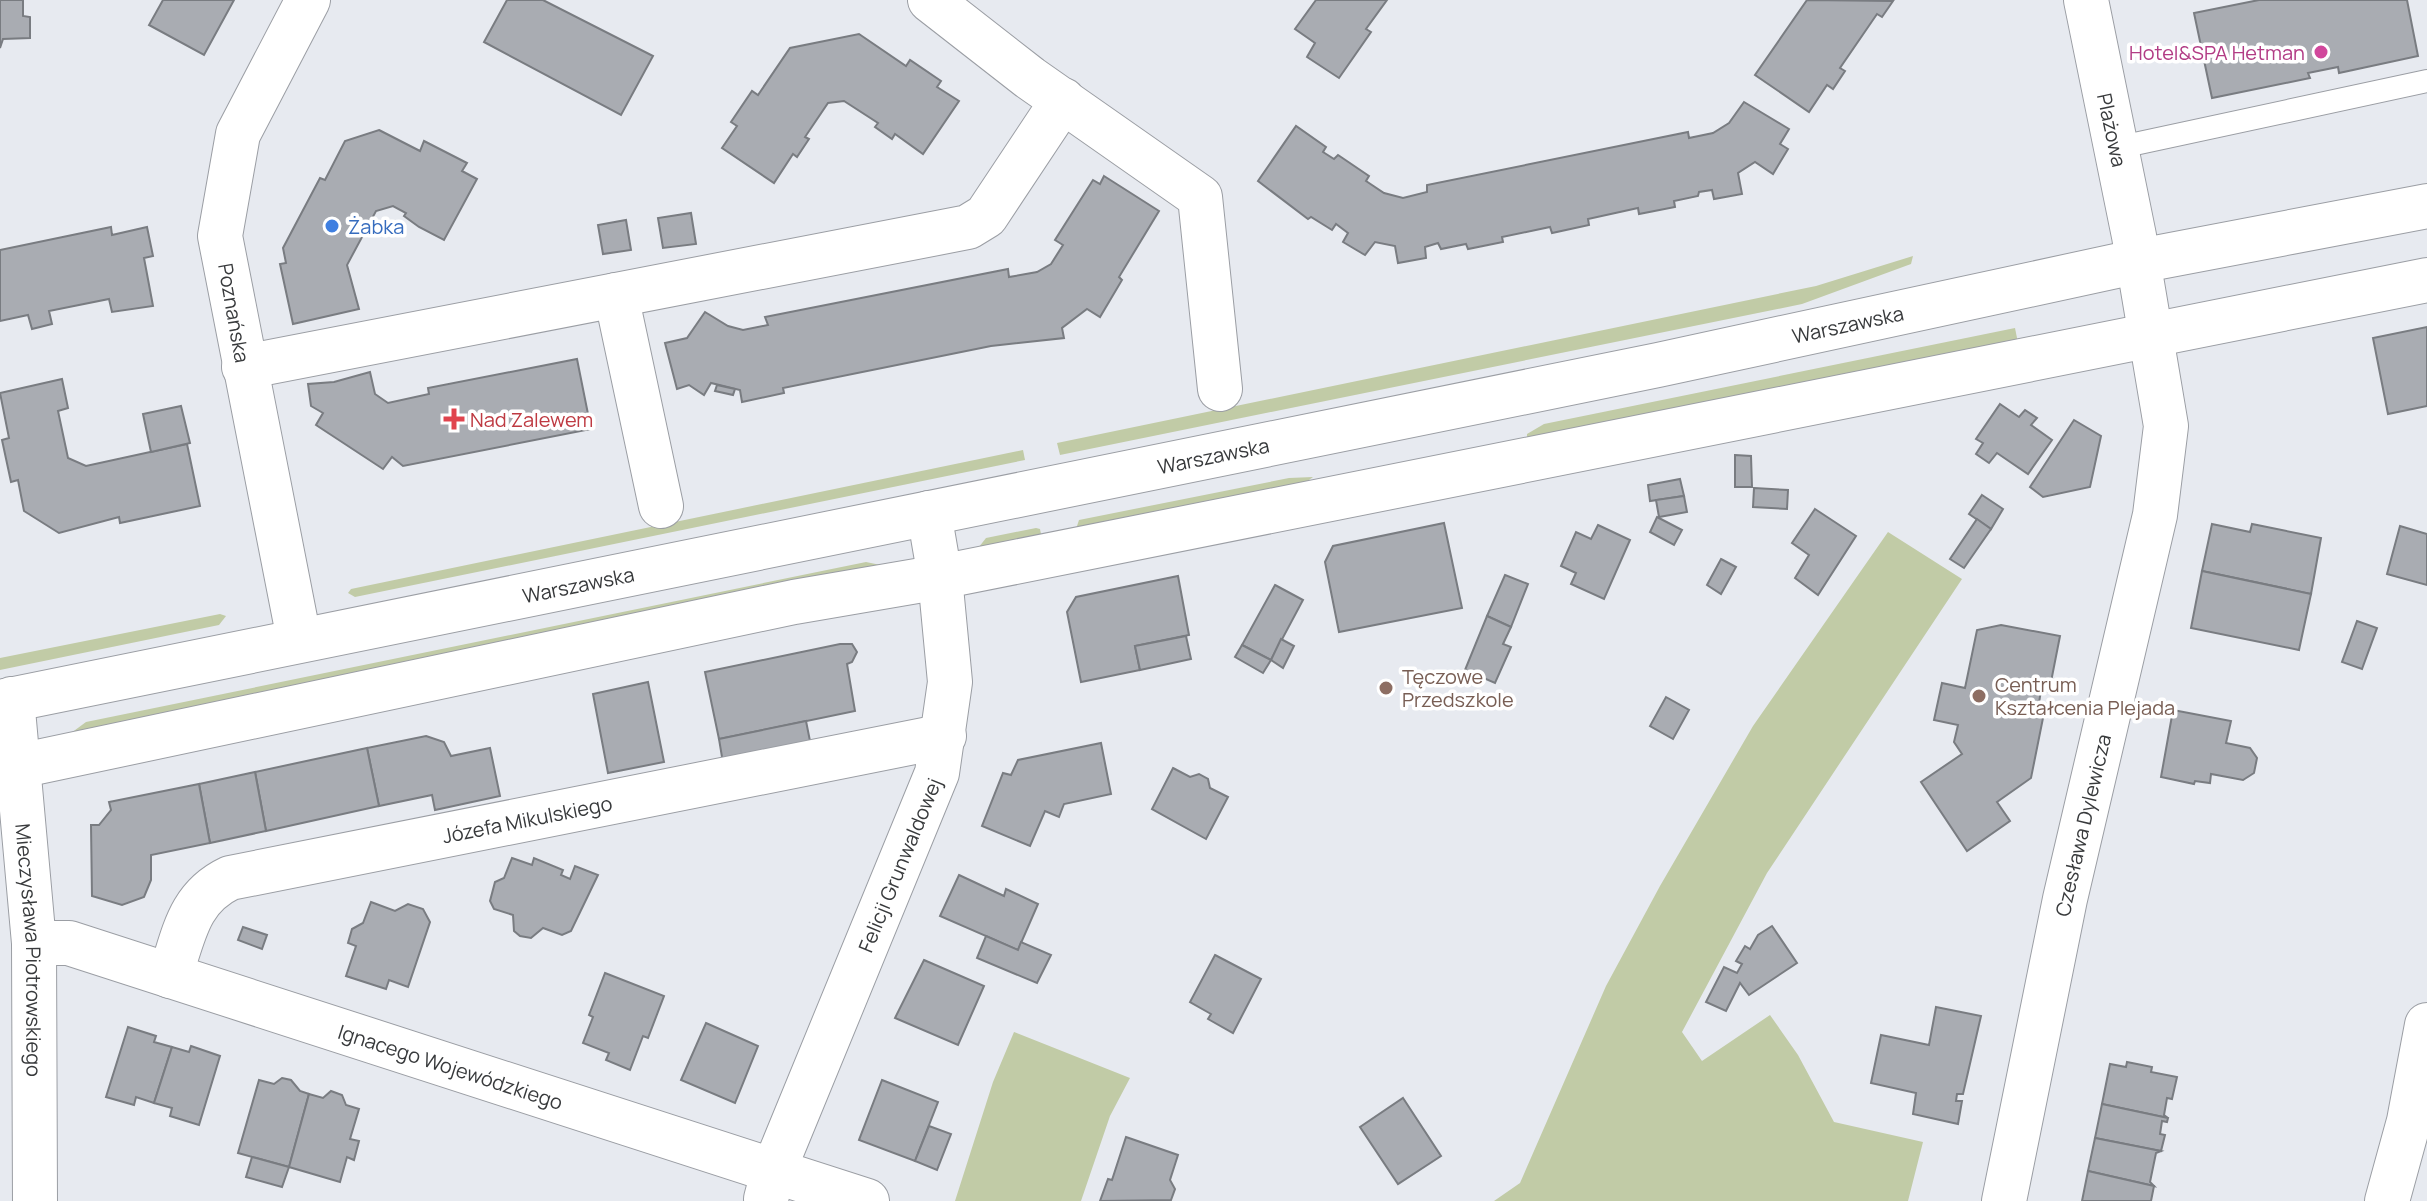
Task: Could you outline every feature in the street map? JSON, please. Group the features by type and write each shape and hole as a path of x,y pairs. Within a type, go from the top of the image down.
{"street":[{"name":"Poznańska","path":"299,639 220,236 238,134 308,0"},
{"path":"930,0 1200,197 1220,389"},
{"name":"Plażowa","path":"2086,0 2139,261"},
{"path":"244,367 968,227 986,216 1063,100"},
{"name":"Warszawska","path":"6,700 1643,368 2139,261 2427,206"},
{"name":"Czesława Dylewicza","path":"2004,1201 2065,899 2155,515 2166,426 2139,261"},
{"path":"10,768 794,602 940,577 2427,280"},
{"path":"616,295 661,506"},
{"name":"Felicji Grunwaldowej","path":"770,1187 937,773 950,682 940,577 929,513"},
{"name":"Mieczysława Piotrowskiego","path":"6,700 10,768 34,943 35,1201"},
{"name":"Józefa Mikulskiego","path":"170,976 196,902 215,885 230,878 944,736"},
{"name":"Ignacego Wojewódzkiego","path":"34,943 69,943 170,976 770,1187 867,1201"},
{"path":"2387,1201 2409,1121 2427,1025"}],"lane":[{"path":"2116,148 2427,81"}],"green space":[{"path":"1913,256 1911,264 1802,304 1060,455 1057,443 1816,286"},
{"path":"2015,328 2019,348 1527,439 1527,434 1544,424"},
{"path":"1023,450 1025,460 355,597 348,593 351,589"},
{"path":"1313,477 1289,495 1076,529 1079,520 1289,478"},
{"path":"1040,529 1043,544 975,552 986,538"},
{"path":"1888,532 1962,579 1767,873 1682,1032 1702,1061 1770,1015 1798,1055 1834,1122 1923,1142 1908,1201 1494,1201 1520,1183 1606,986 1753,726"},
{"path":"866,562 890,567 63,739 86,722"},
{"path":"220,614 226,616 219,625 0,670 0,658"},
{"path":"1014,1032 1130,1078 1110,1116 1081,1201 955,1201 993,1082"}],"building":[{"path":"0,0 23,0 23,16 30,17 30,38 3,39 0,48"},
{"path":"163,0 234,0 204,55 149,25"},
{"path":"507,0 543,0 653,56 621,115 484,42"},
{"path":"1316,0 1387,0 1366,29 1371,32 1339,78 1307,57 1315,43 1295,29"},
{"path":"1807,0 1893,1 1882,17 1877,14 1840,68 1845,71 1833,89 1827,85 1809,112 1755,75"},
{"path":"2259,0 2407,0 2418,56 2339,73 2338,67 2308,73 2310,78 2212,98 2194,13"},
{"path":"859,34 906,66 910,60 941,81 937,87 959,101 923,154 895,134 892,139 875,127 878,123 844,101 828,103 805,137 809,139 797,157 793,154 774,183 722,148 737,126 731,122 752,91 758,95 790,48"},
{"path":"1744,102 1789,129 1780,144 1788,149 1773,174 1755,162 1738,173 1742,194 1714,199 1712,190 1699,192 1698,196 1674,201 1675,207 1639,214 1638,208 1588,219 1589,225 1552,233 1550,227 1502,237 1503,242 1468,249 1466,244 1441,249 1438,243 1425,247 1426,258 1398,263 1395,246 1375,242 1365,255 1343,242 1348,233 1336,224 1332,230 1311,217 1308,219 1258,181 1296,126 1326,147 1323,152 1334,159 1338,155 1369,176 1366,181 1384,193 1403,198 1427,192 1427,185 1688,132 1689,138 1713,133 1729,123"},
{"name":"Żabka","path":"379,130 420,151 424,141 467,163 462,171 477,179 444,240 419,227 404,216 406,213 393,206 376,211 347,265 359,309 293,324 280,264 286,263 283,248 320,178 325,180 345,141"},
{"path":"1104,176 1159,211 1119,277 1122,280 1100,317 1087,309 1062,328 1064,338 991,346 783,388 784,393 742,402 740,390 711,383 704,395 689,385 677,389 665,343 687,338 705,312 728,326 743,330 768,325 765,317 1008,269 1009,277 1037,272 1051,264 1063,245 1055,240 1093,180 1100,184"},
{"path":"691,213 696,244 663,248 658,218"},
{"path":"626,220 631,250 603,254 598,225"},
{"path":"111,227 112,235 147,227 153,256 144,258 153,306 112,312 109,299 49,311 52,324 32,329 28,315 0,321 0,250"},
{"path":"2427,327 2427,406 2388,414 2373,338"},
{"name":"Nad Zalewem","path":"577,359 591,429 403,466 392,457 383,469 316,425 323,413 311,406 308,384 334,382 370,372 375,394 388,403 429,394 428,388"},
{"path":"62,379 68,408 58,411 68,458 86,466 187,444 200,506 120,523 119,517 59,533 24,511 18,480 11,482 2,440 9,438 0,393"},
{"path":"717,385 735,389 733,395 715,391"},
{"path":"2000,404 2019,417 2025,410 2037,418 2031,425 2052,440 2028,474 1997,453 1989,463 1976,454 1983,443 1976,439"},
{"path":"181,406 190,443 151,452 143,414"},
{"path":"2074,420 2101,436 2090,487 2043,497 2030,487"},
{"path":"1735,455 1751,456 1752,487 1735,487"},
{"path":"1680,479 1684,496 1650,501 1648,485"},
{"path":"1754,488 1788,490 1787,509 1753,507"},
{"path":"1982,495 2003,509 1991,529 1969,514"},
{"path":"1684,496 1687,512 1659,517 1656,500"},
{"path":"1815,509 1856,536 1818,595 1795,578 1809,555 1792,543"},
{"path":"1657,517 1682,530 1674,545 1650,532"},
{"path":"1977,519 1991,529 1964,568 1950,559"},
{"path":"1444,523 1462,608 1339,632 1325,562 1333,546"},
{"path":"2212,524 2250,532 2252,524 2321,538 2311,594 2202,571"},
{"path":"1598,525 1630,540 1604,599 1571,584 1576,573 1561,566 1576,532 1591,539"},
{"path":"2400,526 2427,534 2427,585 2387,574"},
{"path":"1721,559 1736,567 1721,594 1707,585"},
{"path":"2202,571 2311,594 2299,650 2191,628"},
{"path":"1505,575 1528,584 1511,627 1487,616"},
{"path":"1178,576 1189,635 1135,646 1140,670 1081,682 1067,612 1076,597"},
{"path":"1275,585 1303,600 1271,660 1242,645"},
{"path":"1487,616 1511,627 1503,644 1511,647 1495,683 1465,670"},
{"path":"2357,621 2377,628 2362,669 2342,662"},
{"path":"2001,625 2060,636 2049,692 2041,690 2039,703 2046,703 2031,778 1997,802 2010,821 1967,851 1921,782 1962,754 1954,742 1958,725 1934,720 1942,683 1965,688 1977,630"},
{"path":"1186,636 1191,659 1140,670 1135,646"},
{"path":"1281,639 1294,646 1283,668 1271,660"},
{"path":"852,644 857,652 852,662 847,664 855,711 719,739 705,672"},
{"path":"1242,645 1271,660 1263,673 1235,657"},
{"path":"648,682 664,762 608,773 593,694"},
{"path":"1666,697 1689,710 1673,739 1650,726"},
{"path":"2173,710 2231,721 2226,743 2250,748 2257,758 2254,773 2243,780 2211,774 2210,783 2195,781 2194,784 2161,777"},
{"path":"806,721 811,746 723,763 719,739"},
{"path":"426,736 444,742 451,756 490,748 500,796 435,810 432,795 379,806 367,748"},
{"path":"1101,743 1111,794 1064,804 1059,817 1045,811 1030,846 982,826 1003,773 1011,775 1018,760"},
{"path":"367,748 379,806 266,831 255,772"},
{"path":"1173,768 1190,777 1199,774 1208,779 1210,788 1228,797 1206,839 1152,809"},
{"path":"255,772 266,831 210,843 199,784"},
{"path":"199,784 210,843 151,855 151,880 144,897 122,905 92,896 91,825 99,825 111,810 109,802"},
{"path":"512,858 532,865 534,858 563,870 561,875 570,879 575,866 598,875 571,931 562,935 543,928 531,938 520,936 514,931 513,915 494,909 490,901 495,882 504,878"},
{"path":"959,875 1004,896 1006,889 1038,904 1018,950 940,916"},
{"path":"371,902 395,911 408,904 423,909 430,922 408,987 389,980 386,989 346,976 356,946 348,943 352,929 363,923"},
{"path":"1772,926 1797,963 1749,995 1740,983 1726,1011 1706,1002 1724,967 1737,973 1742,964 1736,961 1745,946 1750,949 1758,935"},
{"path":"243,927 267,935 262,949 238,940"},
{"path":"986,936 1018,950 1021,942 1051,955 1037,983 977,958"},
{"path":"1215,955 1261,979 1233,1033 1208,1019 1211,1014 1190,1002"},
{"path":"924,960 984,986 958,1045 895,1018"},
{"path":"605,973 664,996 648,1038 643,1036 630,1070 606,1060 609,1053 583,1043 593,1017 589,1015"},
{"path":"1936,1007 1981,1016 1963,1094 1957,1094 1956,1101 1962,1101 1958,1124 1913,1114 1916,1093 1871,1083 1881,1035 1929,1045"},
{"path":"706,1023 758,1046 735,1103 681,1080"},
{"path":"128,1027 156,1036 154,1042 172,1047 154,1103 136,1097 134,1105 106,1097"},
{"path":"191,1046 220,1056 199,1125 170,1116 172,1108 154,1103 172,1047 189,1052"},
{"path":"2127,1062 2152,1067 2151,1072 2177,1077 2172,1099 2167,1098 2164,1115 2168,1118 2102,1104 2110,1064 2126,1067"},
{"path":"282,1078 291,1080 300,1091 309,1094 289,1167 238,1153 259,1080 274,1084"},
{"path":"882,1080 938,1102 915,1161 859,1140"},
{"path":"331,1091 342,1095 346,1105 359,1109 350,1139 359,1141 354,1160 347,1157 340,1182 289,1167 309,1094 323,1098"},
{"path":"1403,1098 1441,1156 1398,1184 1360,1127"},
{"path":"2102,1104 2168,1118 2167,1122 2162,1121 2160,1134 2165,1135 2161,1151 2095,1138"},
{"path":"929,1126 951,1134 937,1170 915,1161"},
{"path":"1126,1137 1178,1155 1170,1180 1175,1189 1171,1200 1100,1201 1108,1179 1112,1180"},
{"path":"2095,1138 2161,1151 2156,1153 2150,1182 2154,1186 2088,1171"},
{"path":"252,1157 289,1167 282,1187 246,1177"},
{"path":"2088,1171 2154,1186 2151,1201 2082,1201"}],"place":[{"name":"Hotel&SPA Hetman","path":"2321,52"},
{"name":"Żabka","path":"332,226"},
{"name":"Nad Zalewem","path":"454,419"},
{"name":"Tęczowe Przedszkole","path":"1386,688"},
{"name":"Centrum Kształcenia Plejada","path":"1979,696"}]}
